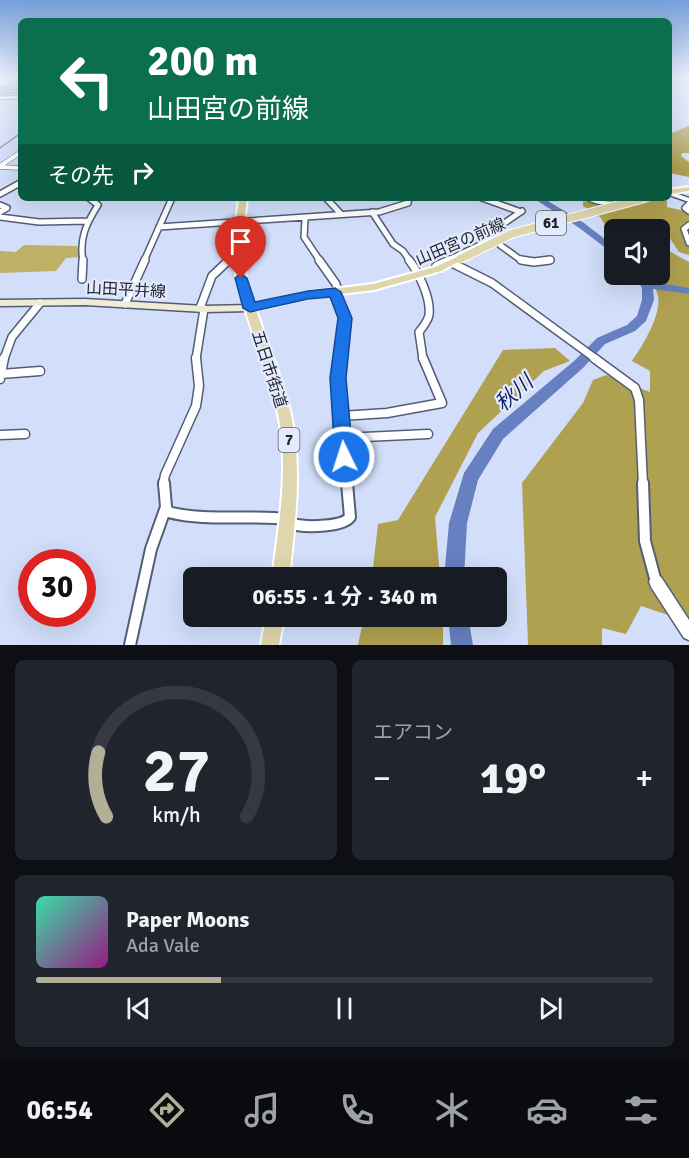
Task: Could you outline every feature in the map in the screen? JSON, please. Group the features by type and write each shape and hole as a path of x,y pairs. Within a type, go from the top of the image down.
{"main road":[{"path":"672,192 689,189"},
{"name":"五日市街道","path":"243,201 238,255 241,278 287,424 291,482 282,567"},
{"name":"山田宮の前線","path":"250,308 308,295 368,289 419,276 512,234 634,201"},
{"name":"山田平井線","path":"0,303 250,308"},
{"path":"270,645 273,627"}],"street":[{"path":"0,167 18,154"},
{"path":"0,167 18,168"},
{"path":"0,194 18,185"},
{"path":"672,194 689,200"},
{"path":"82,279 84,264 80,244 88,221 98,205 93,201"},
{"path":"125,304 171,201"},
{"path":"329,201 341,214"},
{"path":"159,227 305,219 372,212 405,205 407,201"},
{"path":"490,201 521,212 503,224 500,245 518,261 530,263 550,260"},
{"path":"602,201 618,204 626,201"},
{"path":"689,204 686,206 689,211"},
{"path":"0,205 7,208 0,212"},
{"path":"342,416 387,413 442,402 423,360 419,332 429,318 429,306 419,276 403,251 393,244 372,212"},
{"path":"0,218 39,222 88,221"},
{"path":"238,255 225,261 211,275 202,308 195,353 198,398 191,420 165,475 163,487 166,507 168,512 188,517 278,518 306,525 342,524 350,517 338,378 345,318 336,292 336,284 304,237 305,219"},
{"path":"689,225 683,233 689,243"},
{"path":"438,269 436,266 501,235"},
{"path":"456,261 492,283 635,388 639,400 645,541 656,582 689,633"},
{"path":"0,379 0,361 15,333 40,303"},
{"path":"0,374 40,371"},
{"path":"0,435 25,434"},
{"path":"343,438 428,434"},
{"path":"130,645 151,549 166,507"}],"shaded area":[{"path":"689,126 689,153 682,153 681,156 689,162 689,177 672,174 672,133"},
{"path":"583,201 597,204 599,201 646,203 667,201 667,207 689,212 689,255 679,252 670,238 670,219 604,219 604,223 600,217 583,206"},
{"path":"24,245 77,246 82,257 66,258 56,271 0,273 0,251 16,252"},
{"path":"670,252 689,262 689,622 641,606 626,634 602,628 602,645 528,645 522,483 583,403 593,380 606,375 650,392 650,371 632,361 656,317 658,298 654,286 670,285"},
{"path":"555,348 570,361 544,371 478,433 435,517 439,567 373,567 378,524 398,520 503,350"},
{"path":"362,627 443,627 443,645 358,645"}],"waterway":[{"name":"秋川","path":"542,201 581,225 604,243"},
{"name":"秋川","path":"455,567 458,523 470,478 498,434 579,364 601,341 631,328 642,318 648,300 645,285"},
{"path":"650,285 689,291"},
{"name":"秋川","path":"460,627 462,645"}],"railway":[{"path":"0,148 18,135"}],"route":[{"path":"241,278 250,308 286,299 335,292 345,318 338,378 344,457"}]}
